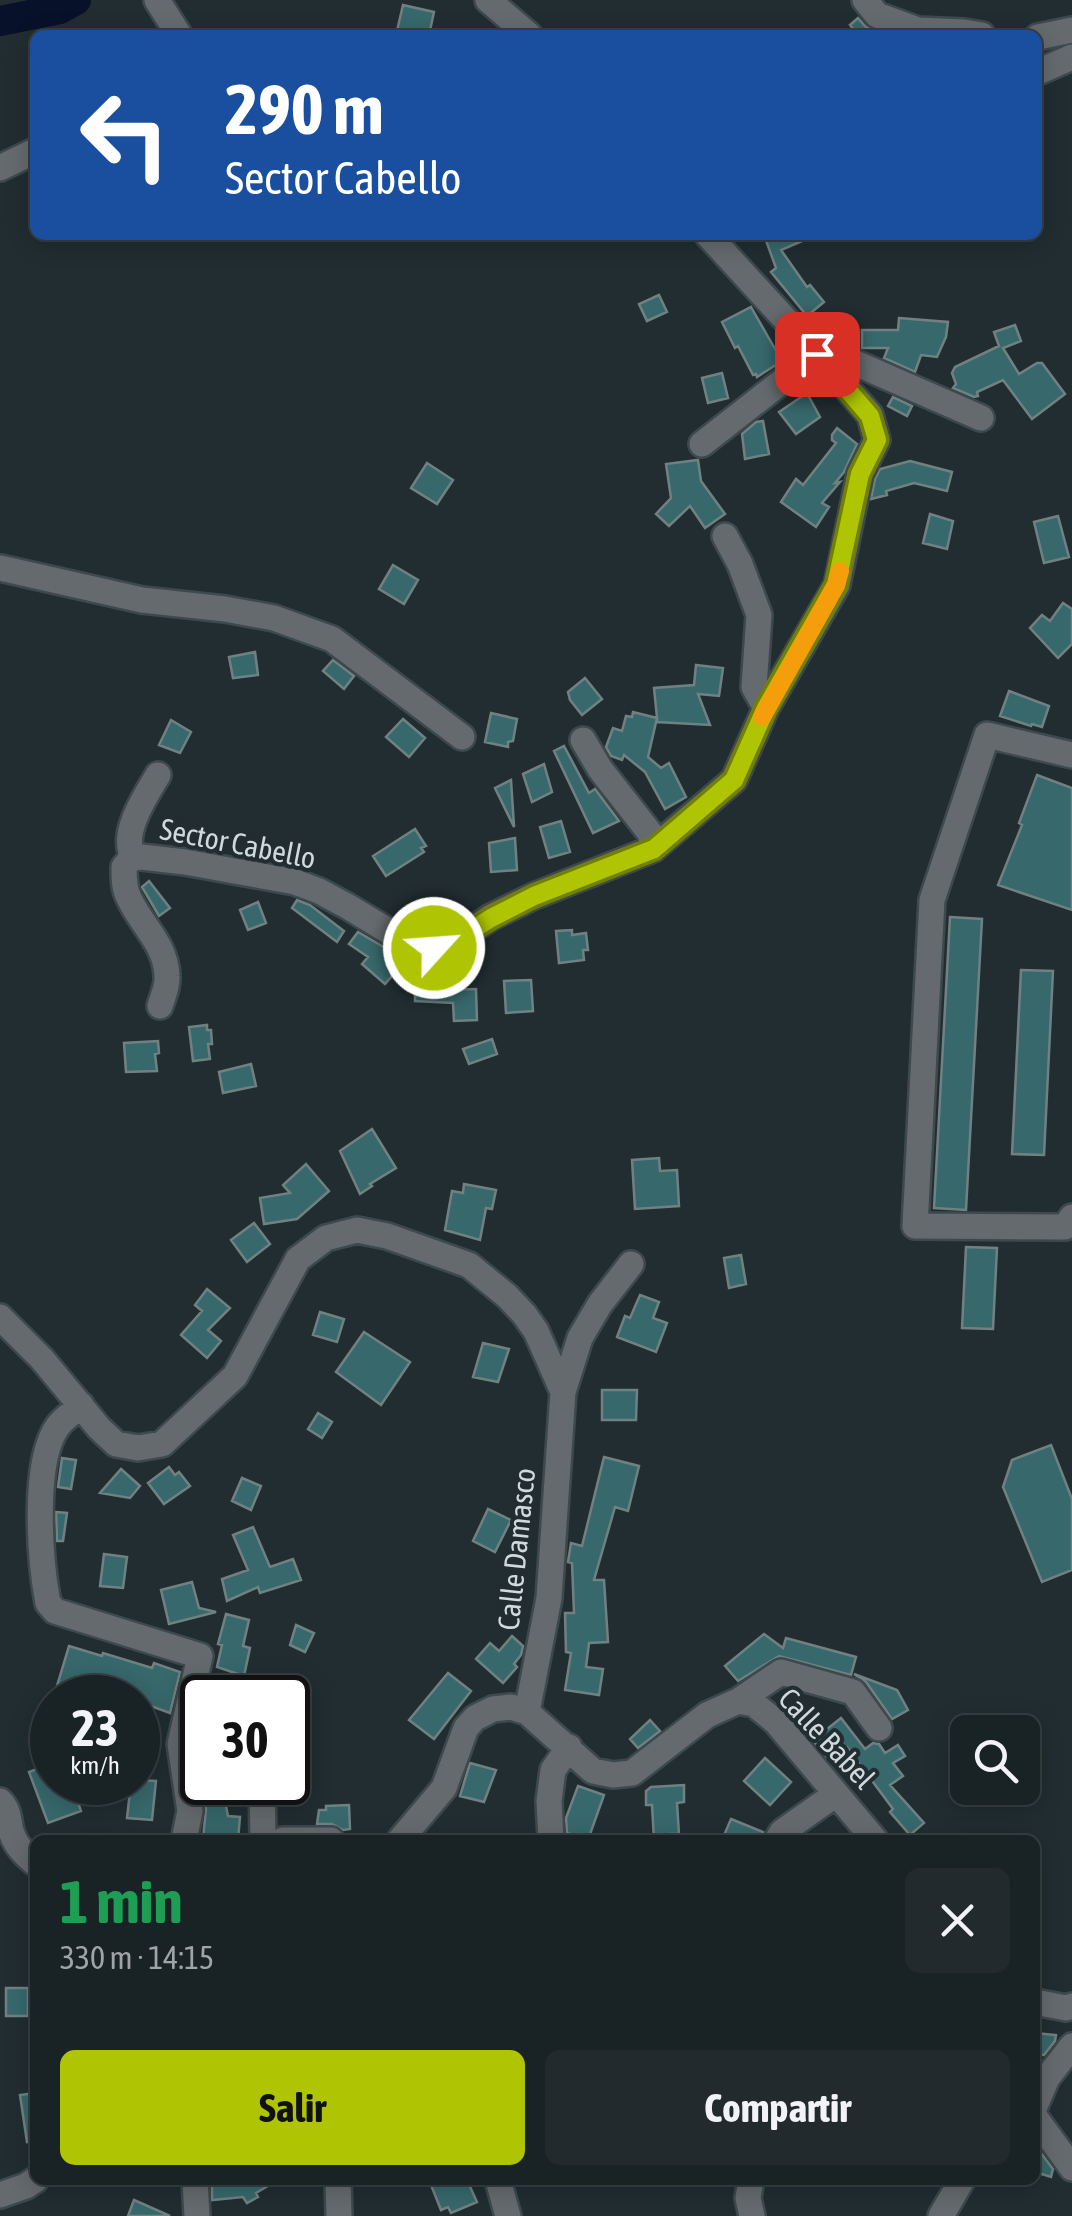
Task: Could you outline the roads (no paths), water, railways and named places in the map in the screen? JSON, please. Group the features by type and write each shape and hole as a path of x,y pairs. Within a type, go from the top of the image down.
{"street":[{"path":"157,0 175,30"},
{"path":"488,0 523,30"},
{"path":"865,0 877,15 918,30"},
{"path":"1042,36 1072,30"},
{"path":"1042,70 1072,58"},
{"path":"1,173 30,154"},
{"name":"Sector Cabello","path":"133,856 295,882 347,906 415,947 434,948 451,944 534,896 654,849 734,780 766,708 836,585 860,474 877,440 870,416 713,240"},
{"path":"702,444 817,354 837,355 982,418"},
{"path":"726,536 759,615 754,686 766,708"},
{"path":"0,568 142,600 225,608 274,618 332,638 462,737"},
{"path":"1072,756 987,735 932,900 915,1226 1066,1227 1072,1217"},
{"path":"583,740 650,832 654,849"},
{"name":"Sector Cabello","path":"133,856 128,848 130,834 140,805 158,775"},
{"name":"Sector Cabello","path":"133,856 124,867 124,881 128,896 162,952 168,980 160,1006"},
{"name":"Calle Damasco","path":"0,1318 42,1359 116,1444 138,1448 162,1444 234,1376 298,1259 326,1238 357,1230 387,1236 469,1266 507,1296 530,1322 563,1392"},
{"name":"Calle Damasco","path":"527,1712 549,1598 563,1392 580,1338 630,1264"},
{"path":"82,1406 60,1423 50,1438 39,1498 48,1603 55,1611 200,1656 180,1744 190,1811 185,1835"},
{"path":"738,1701 782,1672 853,1692 879,1728"},
{"name":"Calle Babel","path":"527,1712 593,1771 613,1775 632,1773 707,1715 738,1701 754,1704 776,1722 871,1835"},
{"path":"404,1835 444,1788 466,1728 492,1709 511,1706 527,1712"},
{"path":"551,1835 549,1801 554,1770 569,1748"},
{"path":"780,1835 836,1794"},
{"path":"0,1800 7,1808 11,1833 19,1850 30,1860"},
{"path":"262,1805 263,1835"},
{"path":"1040,2003 1072,2006"},
{"path":"1041,2075 1072,2046"},
{"path":"1040,2125 1072,2168"},
{"path":"0,2195 30,2183"},
{"path":"195,2185 197,2216"},
{"path":"338,2185 339,2216"},
{"path":"499,2185 508,2216"},
{"path":"750,2185 752,2216"},
{"path":"940,2216 959,2185"}],"waterway":[{"path":"0,21 60,9 76,0"}]}
